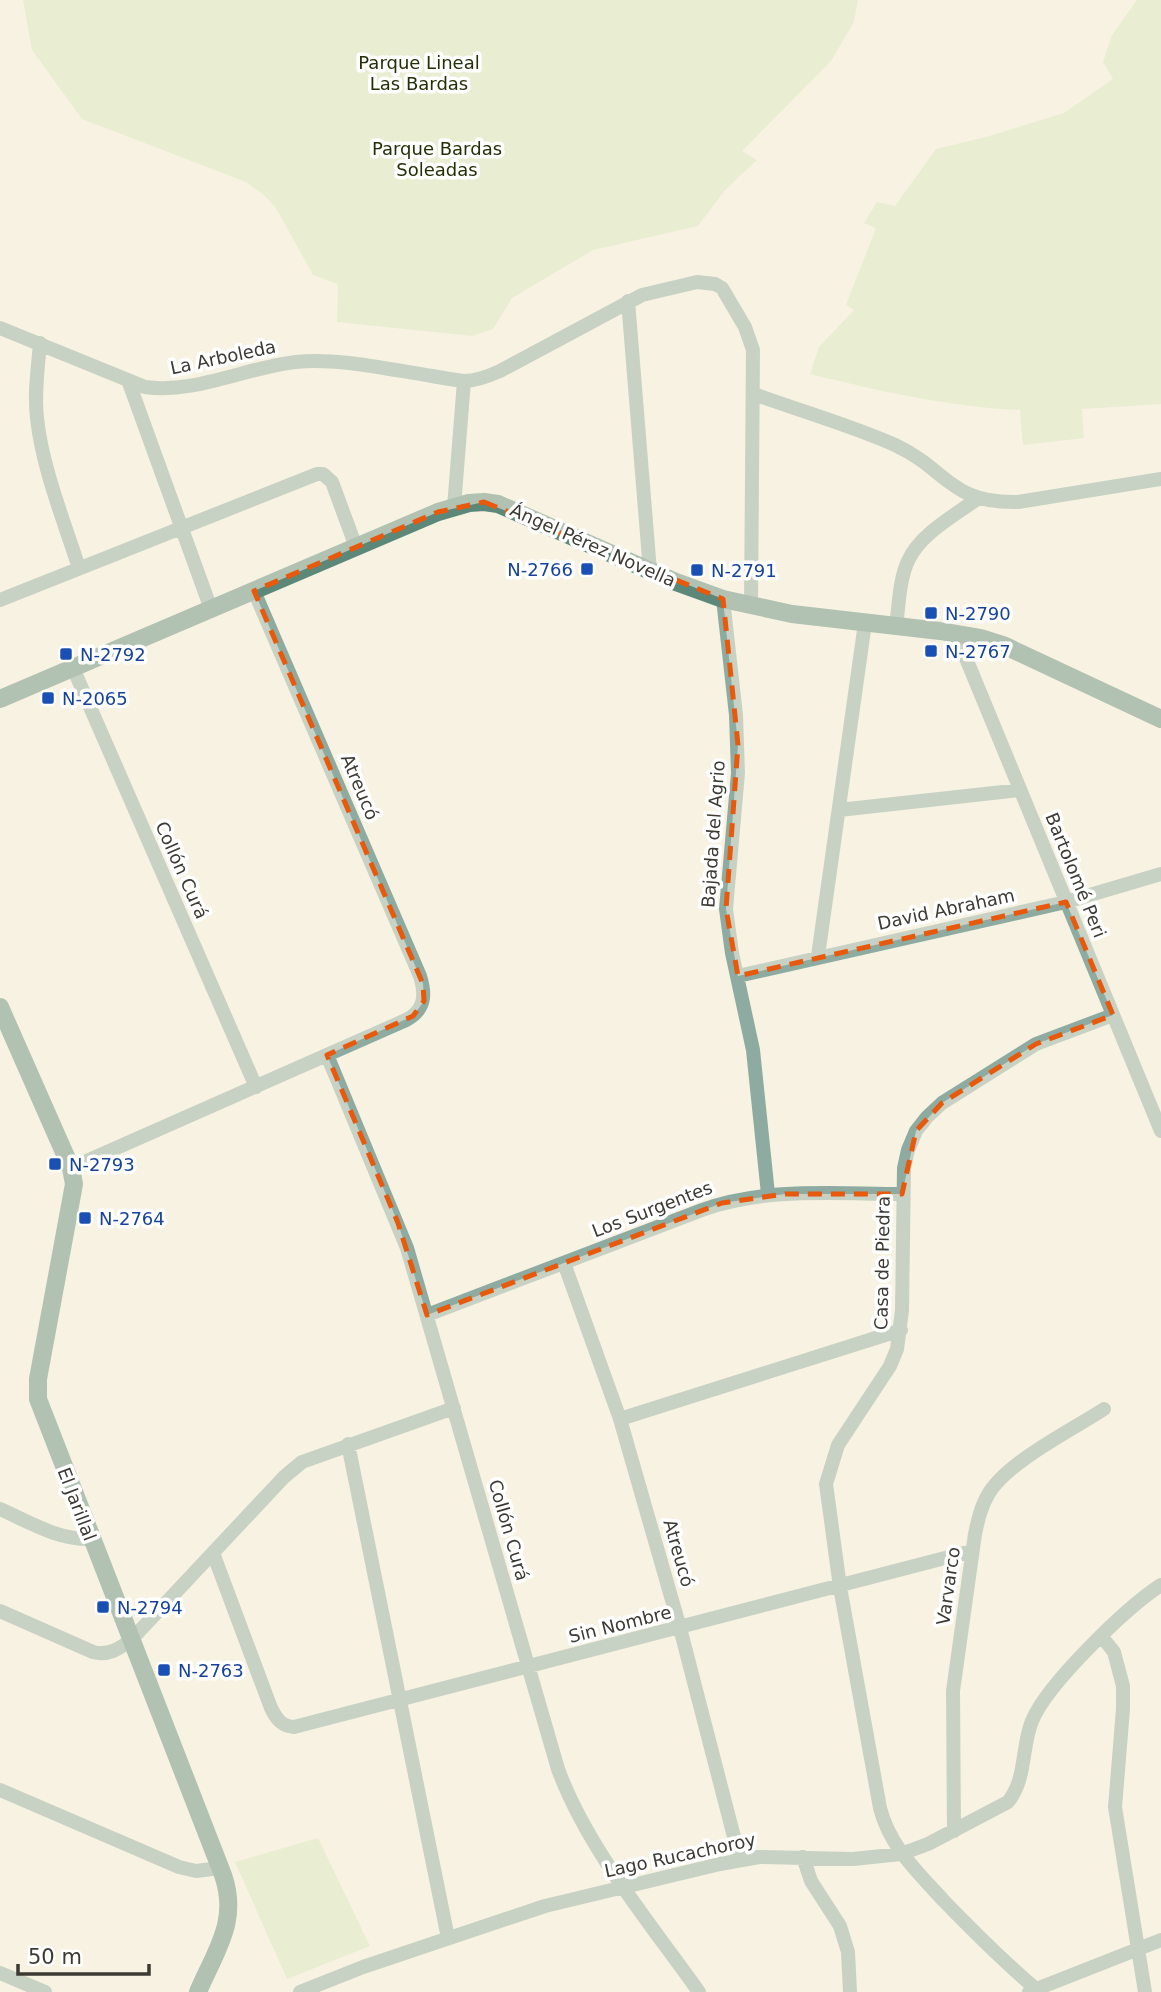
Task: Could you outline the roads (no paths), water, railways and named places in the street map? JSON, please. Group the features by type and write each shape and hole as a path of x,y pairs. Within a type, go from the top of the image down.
{"main road":[{"name":"Ángel Pérez Novella","path":"0,699 454,507 484,502 498,504 650,571 723,599 792,614 956,634 1003,645 1160,716"},
{"name":"El Jarillal","path":"0,1007 71,1168 74,1192 38,1379 38,1399 227,1888 230,1912 227,1925 198,1992"}],"street":[{"path":"454,507 464,381 500,371 628,301 657,290 697,282 715,284 728,296 750,338 754,362 751,606"},
{"path":"628,301 650,571"},
{"name":"La Arboleda","path":"0,328 145,387 161,389 197,384 268,365 315,361 464,381"},
{"path":"40,343 35,394 37,420 48,468 79,568"},
{"path":"128,380 211,609"},
{"path":"754,394 892,444 977,499 1017,502 1161,480"},
{"path":"0,600 310,476 323,474 335,489 356,547"},
{"path":"896,626 903,575 912,554 919,544 977,499"},
{"name":"Atreucó","path":"254,591 420,976 424,993 424,1001 413,1016 327,1055"},
{"name":"Bajada del Agrio","path":"723,599 736,715 738,774 726,909 753,1051 768,1194"},
{"path":"818,956 865,622"},
{"name":"Bartolomé Peri","path":"956,634 1161,1131"},
{"name":"Collón Curá","path":"73,668 256,1087"},
{"path":"839,810 1020,790"},
{"name":"David Abraham","path":"738,976 1066,902 1161,874"},
{"name":"Casa de Piedra","path":"1032,1991 901,1854 887,1832 880,1808 840,1587 826,1484 838,1445 890,1366 897,1349 901,1330 902,1194 908,1150 916,1131 927,1116 942,1104 1036,1044 1113,1015"},
{"path":"71,1168 327,1055"},
{"name":"Collón Curá","path":"327,1055 398,1223 570,1801 624,1886 699,1992"},
{"name":"Los Surgentes","path":"427,1315 722,1203 768,1194 902,1194"},
{"name":"Atreucó","path":"564,1263 620,1419 680,1628 740,1860"},
{"path":"620,1419 901,1330"},
{"path":"0,1612 100,1654 115,1651 131,1640 293,1469 314,1456 454,1408"},
{"name":"Varvarco","path":"954,1831 953,1691 972,1551 981,1511 990,1492 1002,1477 1104,1409"},
{"path":"348,1444 447,1938"},
{"path":"0,1508 57,1534 91,1539"},
{"name":"Sin Nombre","path":"213,1553 271,1709 279,1722 294,1727 972,1551"},
{"name":"Lago Rucachoroy","path":"300,1992 363,1966 447,1938 545,1906 624,1886 759,1857 853,1858 901,1854 954,1831 1008,1802 1021,1779 1031,1723 1050,1691 1138,1601 1161,1585"},
{"path":"1102,1637 1114,1652 1123,1686 1115,1807 1145,1992"},
{"path":"0,1790 179,1867 196,1871 220,1868"},
{"path":"803,1857 811,1881 841,1926 848,1952 850,1992"},
{"path":"1032,1991 1161,1940"},
{"path":"0,1973 45,1992"}],"place":[{"name":"N-2766","path":"587,569"},
{"name":"N-2791","path":"697,570"},
{"name":"N-2790","path":"931,613"},
{"name":"N-2767","path":"931,651"},
{"name":"N-2792","path":"66,654"},
{"name":"N-2065","path":"48,698"},
{"name":"N-2793","path":"55,1164"},
{"name":"N-2764","path":"85,1218"},
{"name":"N-2794","path":"103,1607"},
{"name":"N-2763","path":"164,1670"}],"park label":[{"name":"Parque Lineal Las Bardas","path":"419,72"},
{"name":"Parque Bardas Soleadas","path":"437,158"}]}
